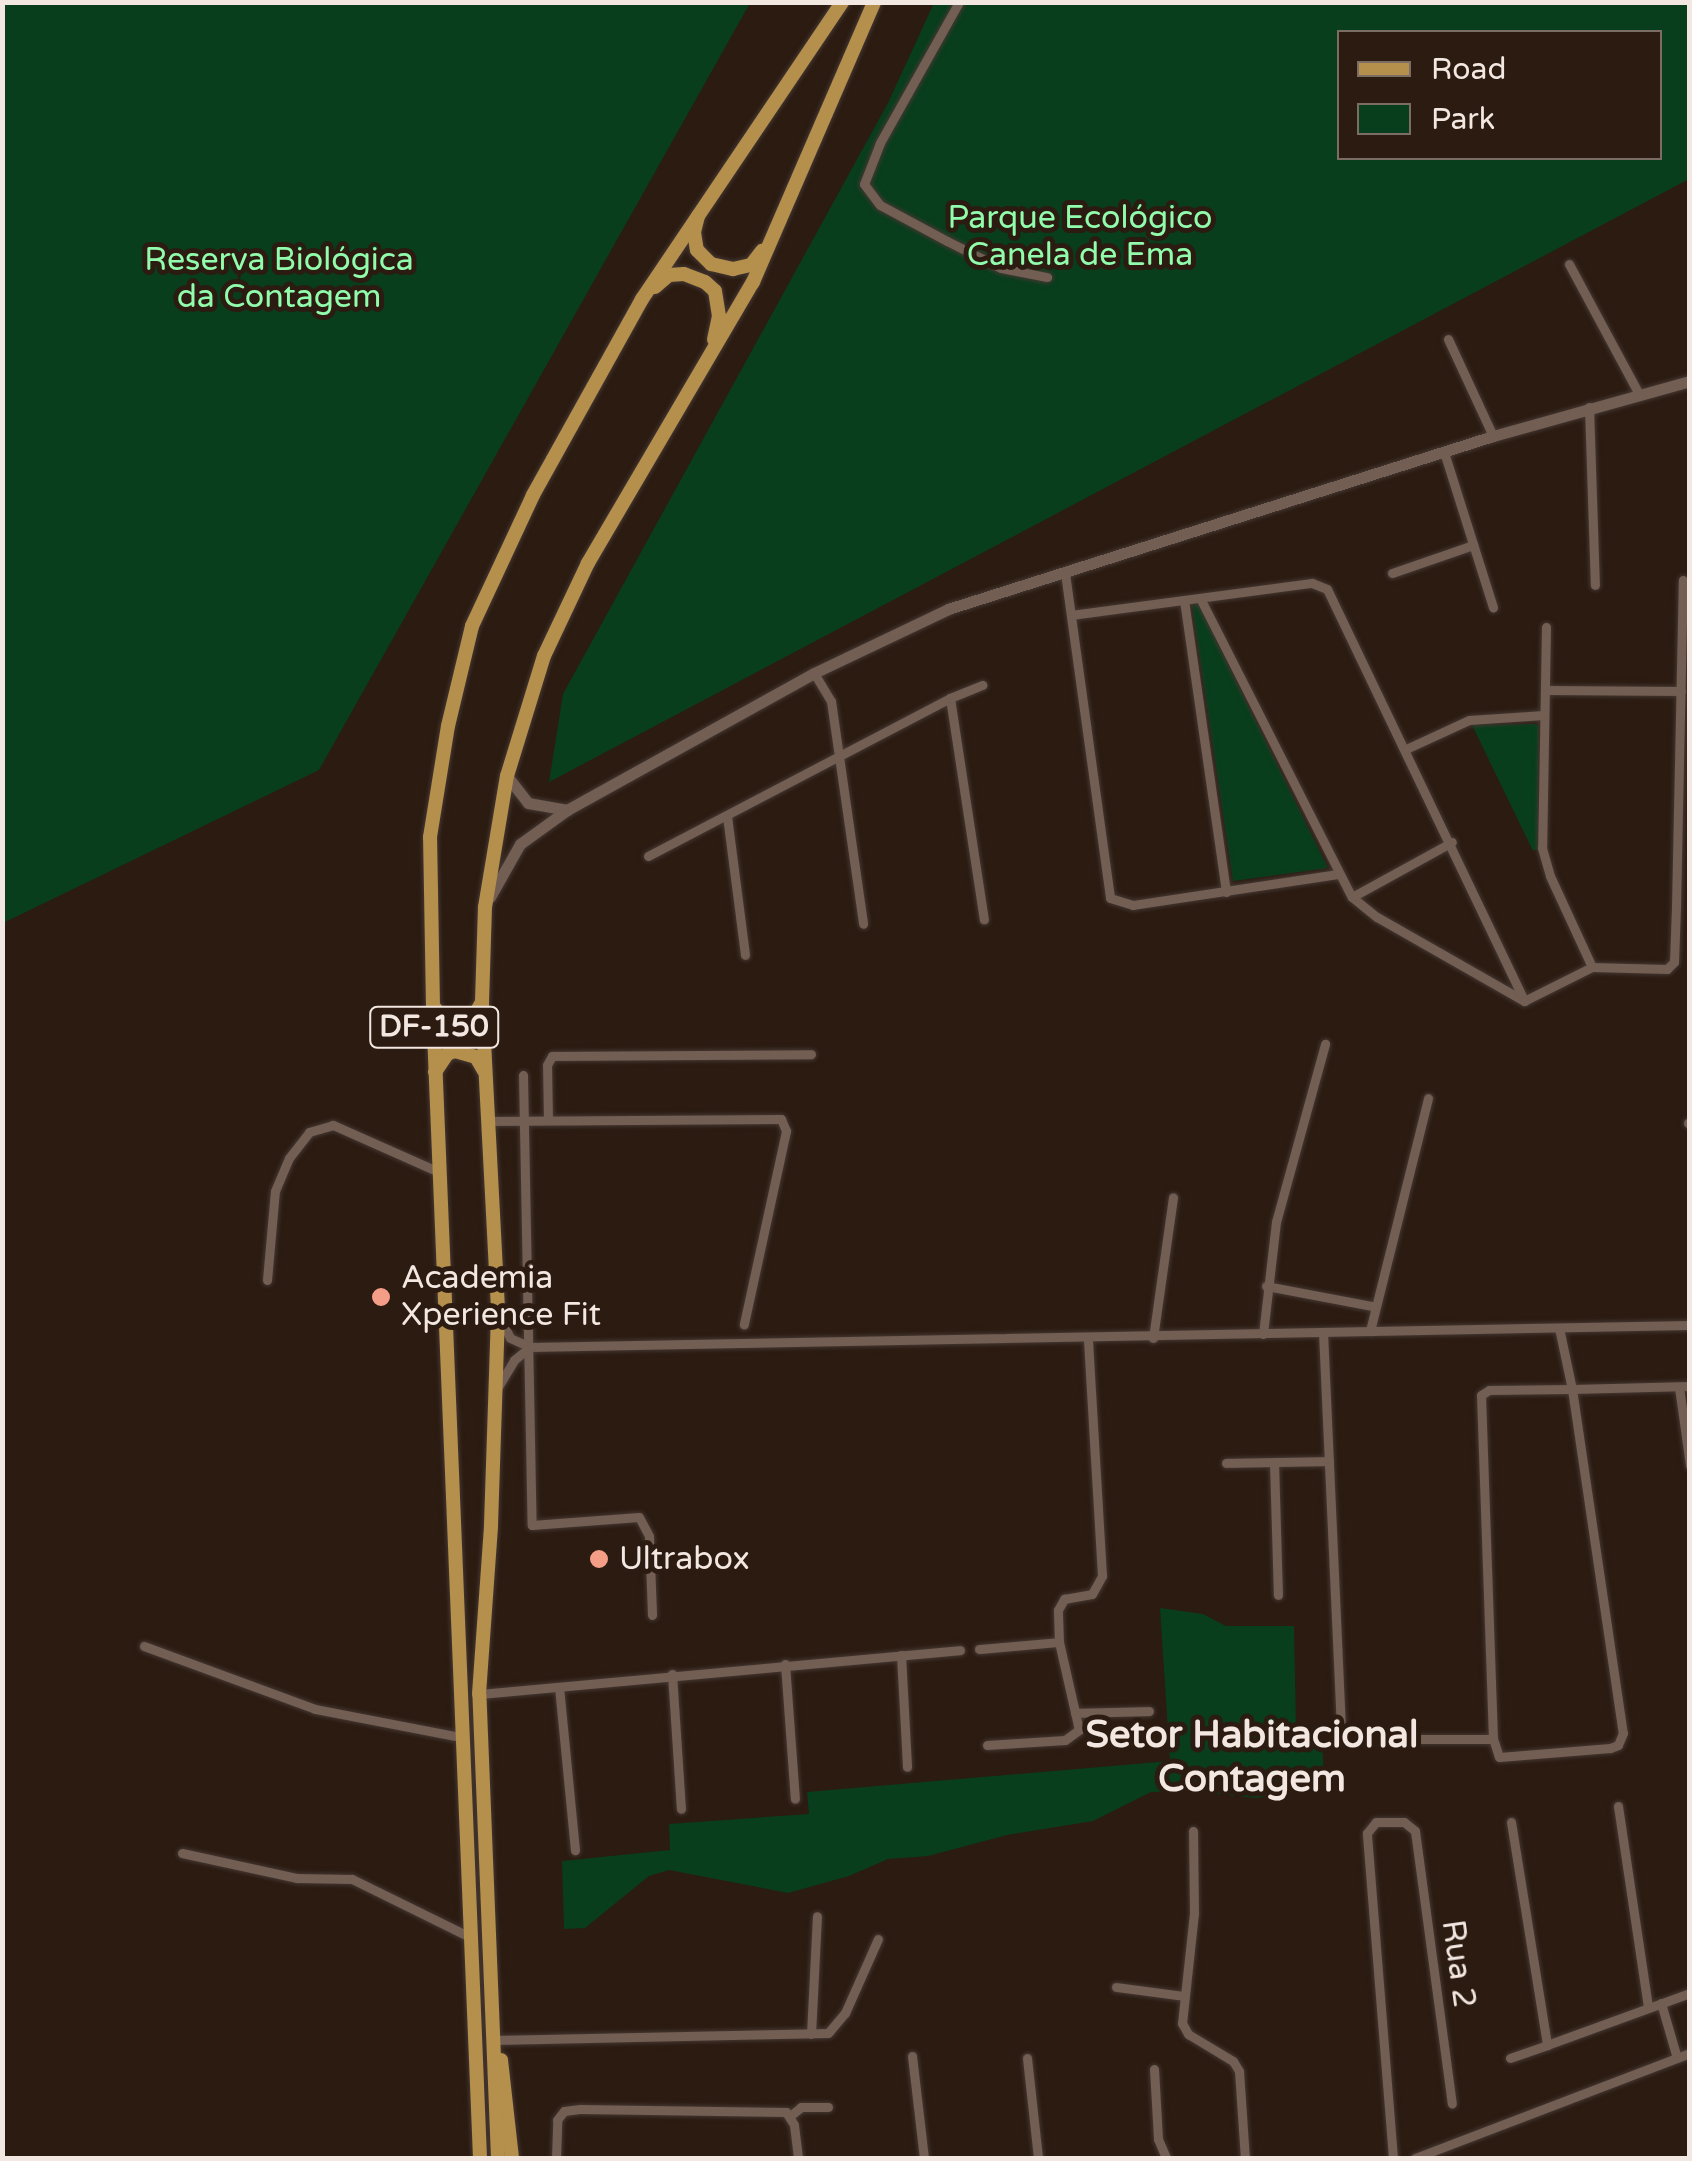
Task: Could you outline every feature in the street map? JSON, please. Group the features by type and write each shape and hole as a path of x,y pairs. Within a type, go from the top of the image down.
{"main road":[{"name":"DF-150","path":"477,2158 480,2132 460,1737 430,837 464,652 511,539 642,299 701,205 842,2"},
{"name":"DF-150","path":"498,2158 478,1694 498,1309 482,1002 485,907 507,776 544,656 588,563 774,238 874,2"},
{"path":"701,205 694,232 697,250 711,264 733,269 750,265 774,238"},
{"path":"642,299 668,275 684,274 704,282 715,291 719,316 712,350"},
{"path":"433,1006 447,1022 460,1024 472,1020 482,1002"},
{"path":"435,1073 442,1059 455,1052 476,1057 484,1071"},
{"path":"494,2044 505,2072 512,2158"}],"street":[{"path":"960,2 880,142 864,184 880,204 947,242 1002,268 1047,277"},
{"path":"1569,264 1639,394"},
{"path":"1448,340 1493,436"},
{"path":"485,907 520,844 568,810 814,673 948,609 1493,436 1690,381"},
{"path":"1589,407 1595,585"},
{"path":"1444,452 1493,607"},
{"path":"1392,573 1474,545"},
{"path":"1065,573 1110,898 1134,905 1337,874"},
{"path":"1524,1001 1592,968 1667,969 1674,962 1682,580"},
{"path":"1071,615 1312,582 1327,589 1452,842 1524,1001"},
{"path":"1200,598 1337,874 1352,896 1378,917 1524,1001"},
{"path":"1184,600 1226,892"},
{"path":"1546,628 1542,848 1592,968"},
{"path":"814,673 831,701 863,924"},
{"path":"648,856 950,698 983,686"},
{"path":"1544,690 1681,692"},
{"path":"950,698 984,919"},
{"path":"1406,749 1469,720 1544,715"},
{"path":"507,776 528,803 568,810"},
{"path":"727,816 745,955"},
{"path":"1352,896 1452,842"},
{"path":"1676,908 1690,908"},
{"path":"1263,1334 1266,1286 1291,1161 1325,1044"},
{"path":"548,1120 547,1065 552,1056 811,1054"},
{"path":"523,1075 532,1525 640,1518 649,1536 652,1614"},
{"path":"1370,1332 1372,1306 1428,1098"},
{"path":"488,1121 781,1119 786,1131 744,1324"},
{"path":"268,1280 276,1191 289,1158 309,1132 334,1126 439,1172"},
{"path":"1153,1338 1173,1197"},
{"path":"1266,1286 1372,1306"},
{"path":"498,1309 510,1338 530,1347 1088,1340 1690,1325"},
{"path":"1559,1328 1572,1389 1622,1740 1610,1748 1506,1759 1496,1754 1479,1402 1489,1390 1572,1389 1684,1387 1690,1464"},
{"path":"1323,1332 1342,1722"},
{"path":"988,1745 1074,1738 1079,1730 1059,1642 1060,1604 1070,1596 1092,1594 1102,1576 1088,1340"},
{"path":"496,1390 514,1360 530,1347"},
{"path":"1226,1464 1329,1461"},
{"path":"1274,1462 1278,1595"},
{"path":"979,1648 1059,1642"},
{"path":"144,1646 315,1708 460,1737"},
{"path":"478,1694 960,1650"},
{"path":"900,1655 907,1767"},
{"path":"785,1664 795,1799"},
{"path":"672,1674 681,1809"},
{"path":"559,1687 575,1850"},
{"path":"1075,1714 1150,1711"},
{"path":"1418,1739 1493,1739"},
{"path":"1618,1806 1648,2007"},
{"name":"Rua 2","path":"1393,2158 1367,1833 1382,1821 1404,1822 1415,1831 1452,2103"},
{"path":"1511,1822 1548,2045"},
{"path":"1193,1830 1194,1913 1184,2029 1233,2061 1239,2071 1245,2158"},
{"path":"182,1853 297,1878 352,1878 472,1938"},
{"path":"811,2034 817,1916"},
{"path":"494,2044 828,2034 840,2022 878,1939"},
{"path":"1116,1987 1184,1996"},
{"path":"1510,2058 1690,1992"},
{"path":"1661,2003 1677,2058"},
{"path":"1415,2158 1690,2053"},
{"path":"912,2056 924,2158"},
{"path":"1028,2058 1038,2158"},
{"path":"1154,2069 1158,2138 1165,2158"},
{"path":"790,2116 801,2107 828,2107"},
{"path":"556,2158 556,2126 564,2111 780,2111 790,2116"},
{"path":"790,2116 798,2158"}],"green space":[{"name":"Reserva Biológica da Contagem","path":"2,3 750,3 319,770 3,923"},
{"name":"Parque Ecológico Canela de Ema","path":"934,3 1689,3 1689,179 549,782 563,694 888,103"},
{"path":"1198,604 1328,868 1233,881 1192,605"},
{"path":"1472,725 1539,726 1538,849 1533,851"},
{"path":"1160,1608 1203,1614 1226,1626 1294,1626 1296,1728 1322,1737 1324,1780 1298,1792 1256,1798 1187,1791 1151,1792 1093,1821 1007,1835 928,1856 888,1859 849,1876 788,1893 669,1870 649,1876 585,1928 564,1929 562,1861 670,1850 669,1824 809,1814 807,1792 1170,1761"}],"place":[{"name":"Academia Xperience Fit","path":"381,1297"},
{"name":"Ultrabox","path":"599,1559"}],"district":[{"name":"Setor Habitacional Contagem","path":"1252,1758"}]}
